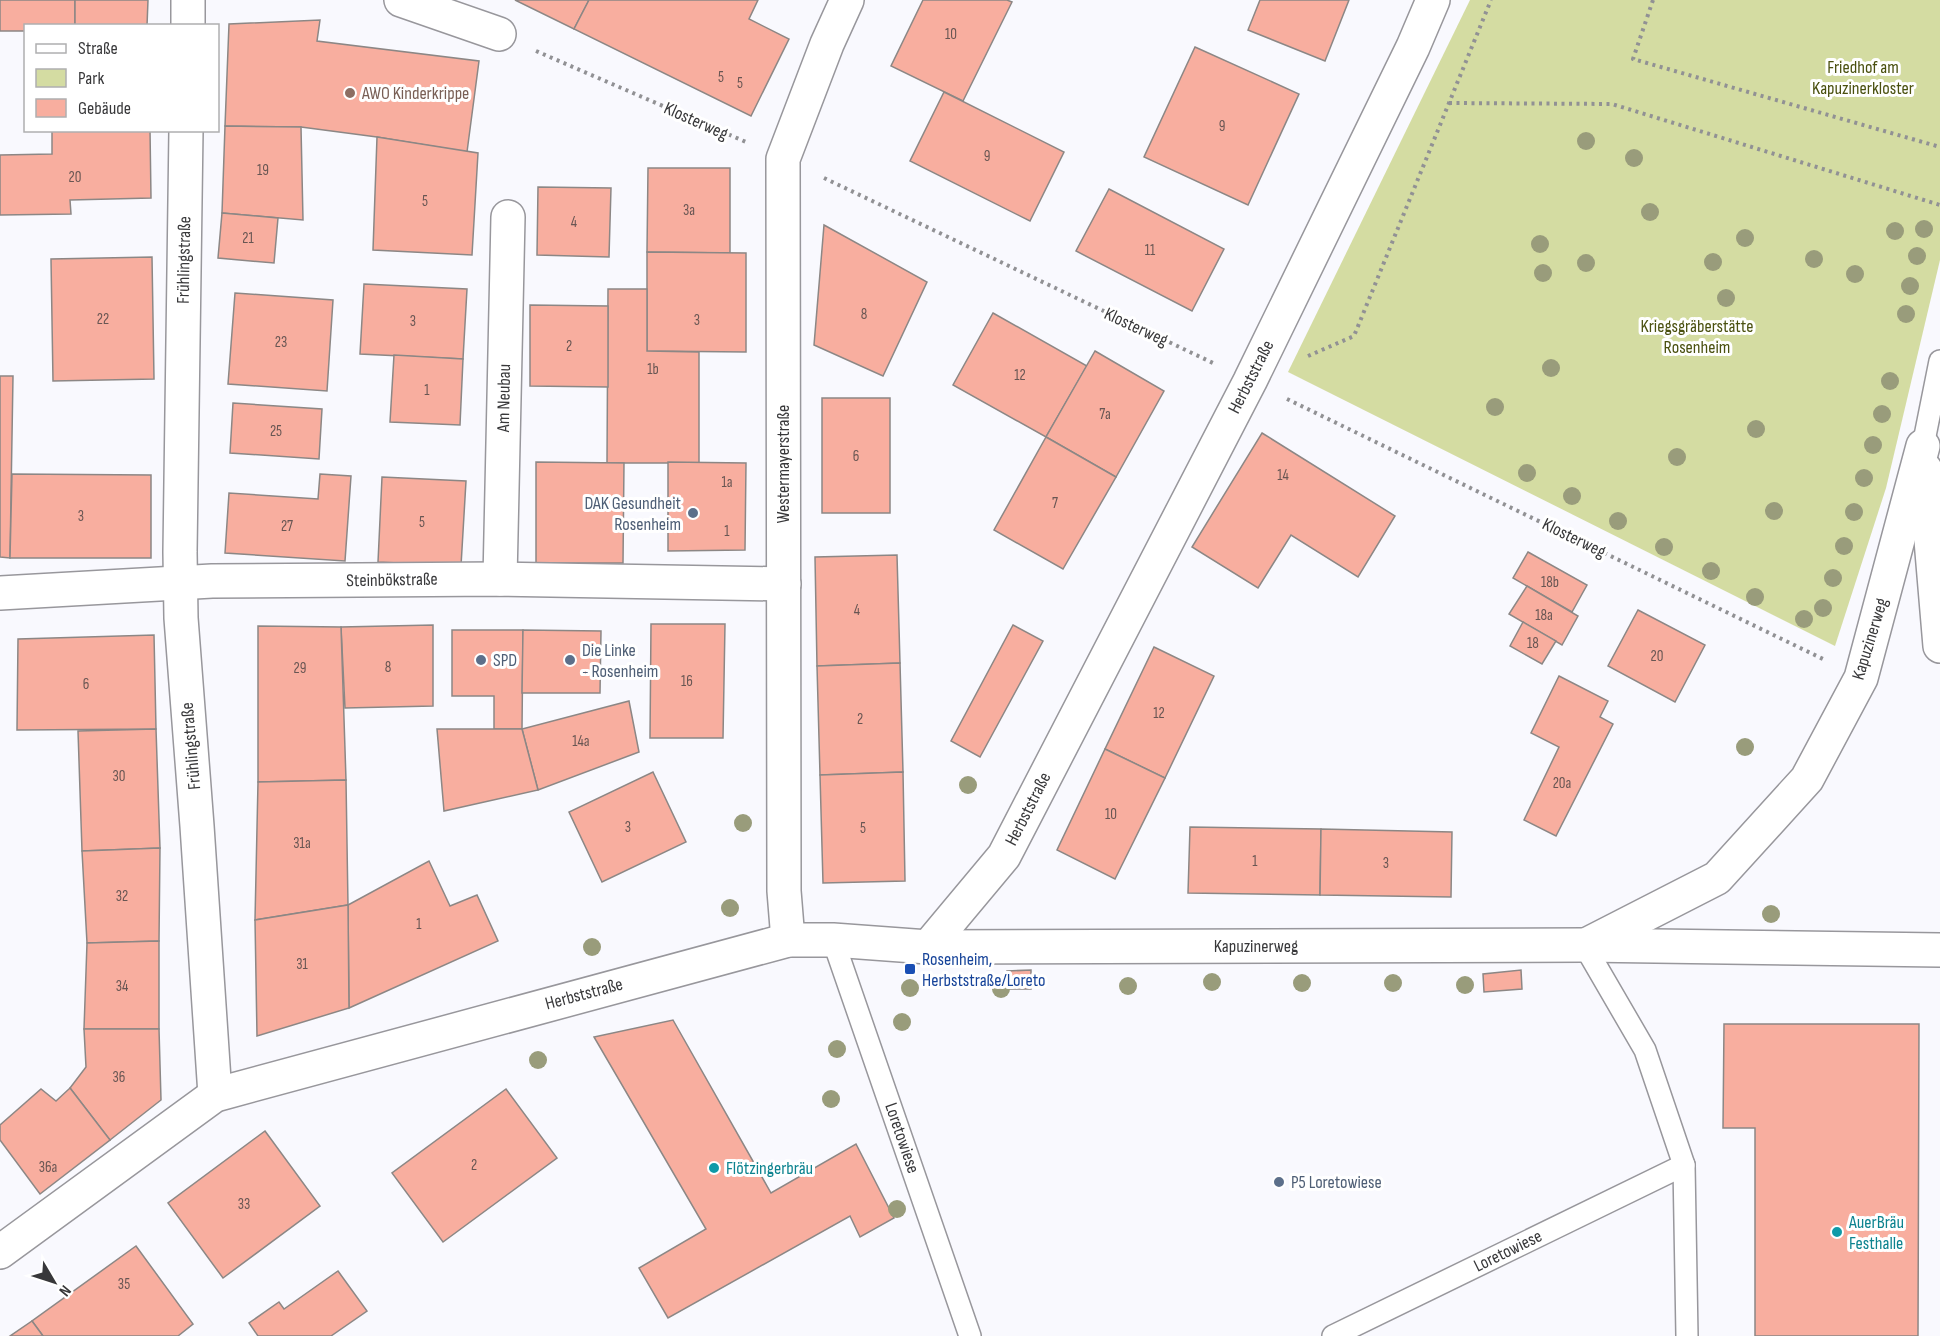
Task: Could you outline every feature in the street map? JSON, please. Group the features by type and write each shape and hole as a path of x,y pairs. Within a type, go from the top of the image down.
{"street":[{"path":"188,0 188,24"},
{"path":"401,0 499,34"},
{"name":"Westermayerstraße","path":"788,940 784,891 783,159 827,44 847,0"},
{"name":"Herbststraße","path":"215,1095 404,1042 788,940 833,940 928,946 1004,856 1250,381 1413,47 1433,0"},
{"name":"Frühlingstraße","path":"186,132 181,618 215,1095"},
{"name":"Am Neubau","path":"500,579 508,217"},
{"path":"1923,446 1940,646"},
{"name":"Kapuzinerweg","path":"1584,945 1717,878 1807,778 1861,678 1923,446"},
{"name":"Steinbökstraße","path":"0,593 212,581 500,579 784,584"},
{"name":"Kapuzinerweg","path":"928,946 1584,945 1940,950"},
{"path":"0,1252 215,1095"}],"lane":[{"path":"1923,446 1940,362"},
{"name":"Loretowiese","path":"833,940 970,1336"},
{"path":"1584,945 1645,1050 1684,1165 1687,1336"},
{"name":"Loretowiese","path":"1343,1334 1684,1165"}],"path":[{"path":"1250,381 1354,336 1491,0"},
{"path":"1653,0 1633,59 1940,147"},
{"name":"Klosterweg","path":"499,34 783,159 1250,381 1861,678"},
{"path":"1449,103 1612,104 1940,205"}],"green space":[{"path":"1470,0 1940,0 1940,260 1886,488 1835,646 1288,372"}],"building":[{"path":"0,0 75,0 75,24 24,24 24,31 0,31"},
{"path":"75,0 148,0 147,24 75,24"},
{"path":"515,0 589,0 574,29"},
{"path":"589,0 758,0 749,19 789,39 751,116 574,29"},
{"path":"923,0 1007,0 1012,2 963,101 891,66"},
{"path":"1260,0 1349,0 1325,61 1248,30"},
{"name":"AWO Kinderkrippe","path":"320,20 317,41 479,61 467,152 301,127 225,126 229,24"},
{"path":"1195,47 1299,94 1248,205 1144,157"},
{"path":"944,92 1064,152 1030,221 910,161"},
{"path":"225,126 301,127 303,220 222,213"},
{"path":"52,132 150,132 151,198 70,200 71,214 0,215 0,155 52,154"},
{"path":"377,137 478,153 472,255 373,250"},
{"path":"648,168 730,168 730,253 647,252"},
{"path":"538,187 611,188 609,257 537,255"},
{"path":"1109,189 1224,249 1192,311 1076,251"},
{"path":"222,213 278,218 274,263 218,258"},
{"path":"824,225 927,282 883,376 814,345"},
{"path":"647,252 746,253 746,352 647,351"},
{"path":"152,257 154,379 53,381 51,259"},
{"path":"364,284 467,289 463,359 360,354"},
{"path":"608,289 647,289 647,351 699,352 699,463 607,463"},
{"path":"235,293 333,300 327,391 228,384"},
{"path":"530,305 608,306 608,387 530,386"},
{"path":"993,313 1087,366 1046,437 953,385"},
{"path":"1095,351 1164,391 1116,477 1046,437"},
{"path":"394,355 463,359 460,425 390,422"},
{"path":"0,376 13,376 10,558 0,557"},
{"path":"822,398 890,398 890,513 822,513"},
{"path":"233,403 322,409 319,459 230,453"},
{"path":"1262,433 1395,516 1358,577 1291,535 1258,588 1192,547"},
{"path":"1046,437 1116,477 1063,569 994,530"},
{"path":"536,462 624,463 623,563 536,563"},
{"path":"668,462 746,463 745,550 668,551"},
{"path":"12,474 151,475 151,558 10,558"},
{"path":"320,474 351,476 345,561 225,553 229,493 318,499"},
{"path":"382,477 466,481 461,566 378,562"},
{"path":"1528,552 1587,585 1572,612 1513,578"},
{"path":"897,555 900,663 817,666 815,557"},
{"path":"1527,586 1578,616 1562,645 1509,614"},
{"path":"1638,610 1705,645 1675,702 1608,666"},
{"path":"1523,622 1556,641 1542,664 1510,646"},
{"path":"651,624 725,624 723,738 650,738"},
{"path":"433,625 433,706 345,708 341,627"},
{"path":"1013,625 1043,641 980,757 951,741"},
{"path":"258,626 341,627 346,780 258,782"},
{"path":"452,630 523,630 522,729 494,729 494,696 452,696"},
{"path":"523,630 601,631 600,693 522,693"},
{"path":"154,635 156,729 17,730 18,639"},
{"path":"1154,647 1214,676 1165,778 1105,749"},
{"path":"900,663 903,772 820,775 817,666"},
{"path":"1559,676 1608,701 1600,717 1613,724 1556,836 1524,820 1559,747 1531,733"},
{"path":"629,701 639,752 538,790 522,729"},
{"path":"156,729 160,848 82,851 78,731"},
{"path":"437,729 522,729 538,790 444,811"},
{"path":"1105,749 1165,778 1115,879 1057,850"},
{"path":"653,772 686,842 602,882 569,812"},
{"path":"903,772 905,881 823,883 820,775"},
{"path":"346,780 348,905 255,920 258,782"},
{"path":"1190,827 1321,829 1320,895 1188,893"},
{"path":"1321,829 1452,832 1451,897 1320,895"},
{"path":"160,848 159,941 87,943 82,851"},
{"path":"429,861 450,906 477,895 498,941 349,1008 348,905"},
{"path":"348,905 349,1008 257,1036 255,920"},
{"path":"159,941 159,1029 84,1029 87,943"},
{"path":"1031,970 1031,989 1007,989 1007,971"},
{"path":"1521,970 1522,989 1484,992 1483,974"},
{"name":"Flötzingerbräu","path":"673,1020 771,1193 856,1144 894,1218 860,1237 850,1216 668,1318 639,1268 706,1229 594,1037"},
{"name":"AuerBräu Festhalle","path":"1724,1024 1919,1024 1918,1336 1755,1336 1755,1128 1723,1128"},
{"path":"84,1029 159,1029 161,1100 110,1140 70,1088 86,1067"},
{"path":"70,1088 110,1140 40,1194 0,1140 0,1125 41,1089 56,1101"},
{"path":"506,1089 557,1158 443,1242 392,1173"},
{"path":"265,1131 320,1206 223,1278 168,1203"},
{"path":"136,1246 193,1324 178,1336 43,1336 32,1321"},
{"path":"338,1271 367,1311 331,1336 258,1336 249,1323 279,1302 284,1309"},
{"path":"32,1321 43,1336 10,1336"}],"place":[{"name":"AWO Kinderkrippe","path":"350,93"},
{"name":"DAK Gesundheit Rosenheim","path":"693,513"},
{"name":"SPD","path":"481,660"},
{"name":"Die Linke - Rosenheim","path":"570,660"},
{"name":"Rosenheim, Herbststraße/Loreto","path":"910,969"},
{"name":"Flötzingerbräu","path":"714,1168"},
{"name":"P5 Loretowiese","path":"1279,1182"},
{"name":"AuerBräu Festhalle","path":"1837,1232"}],"park label":[{"name":"Friedhof am Kapuzinerkloster","path":"1863,77"},
{"name":"Kriegsgräberstätte Rosenheim","path":"1697,336"}]}
